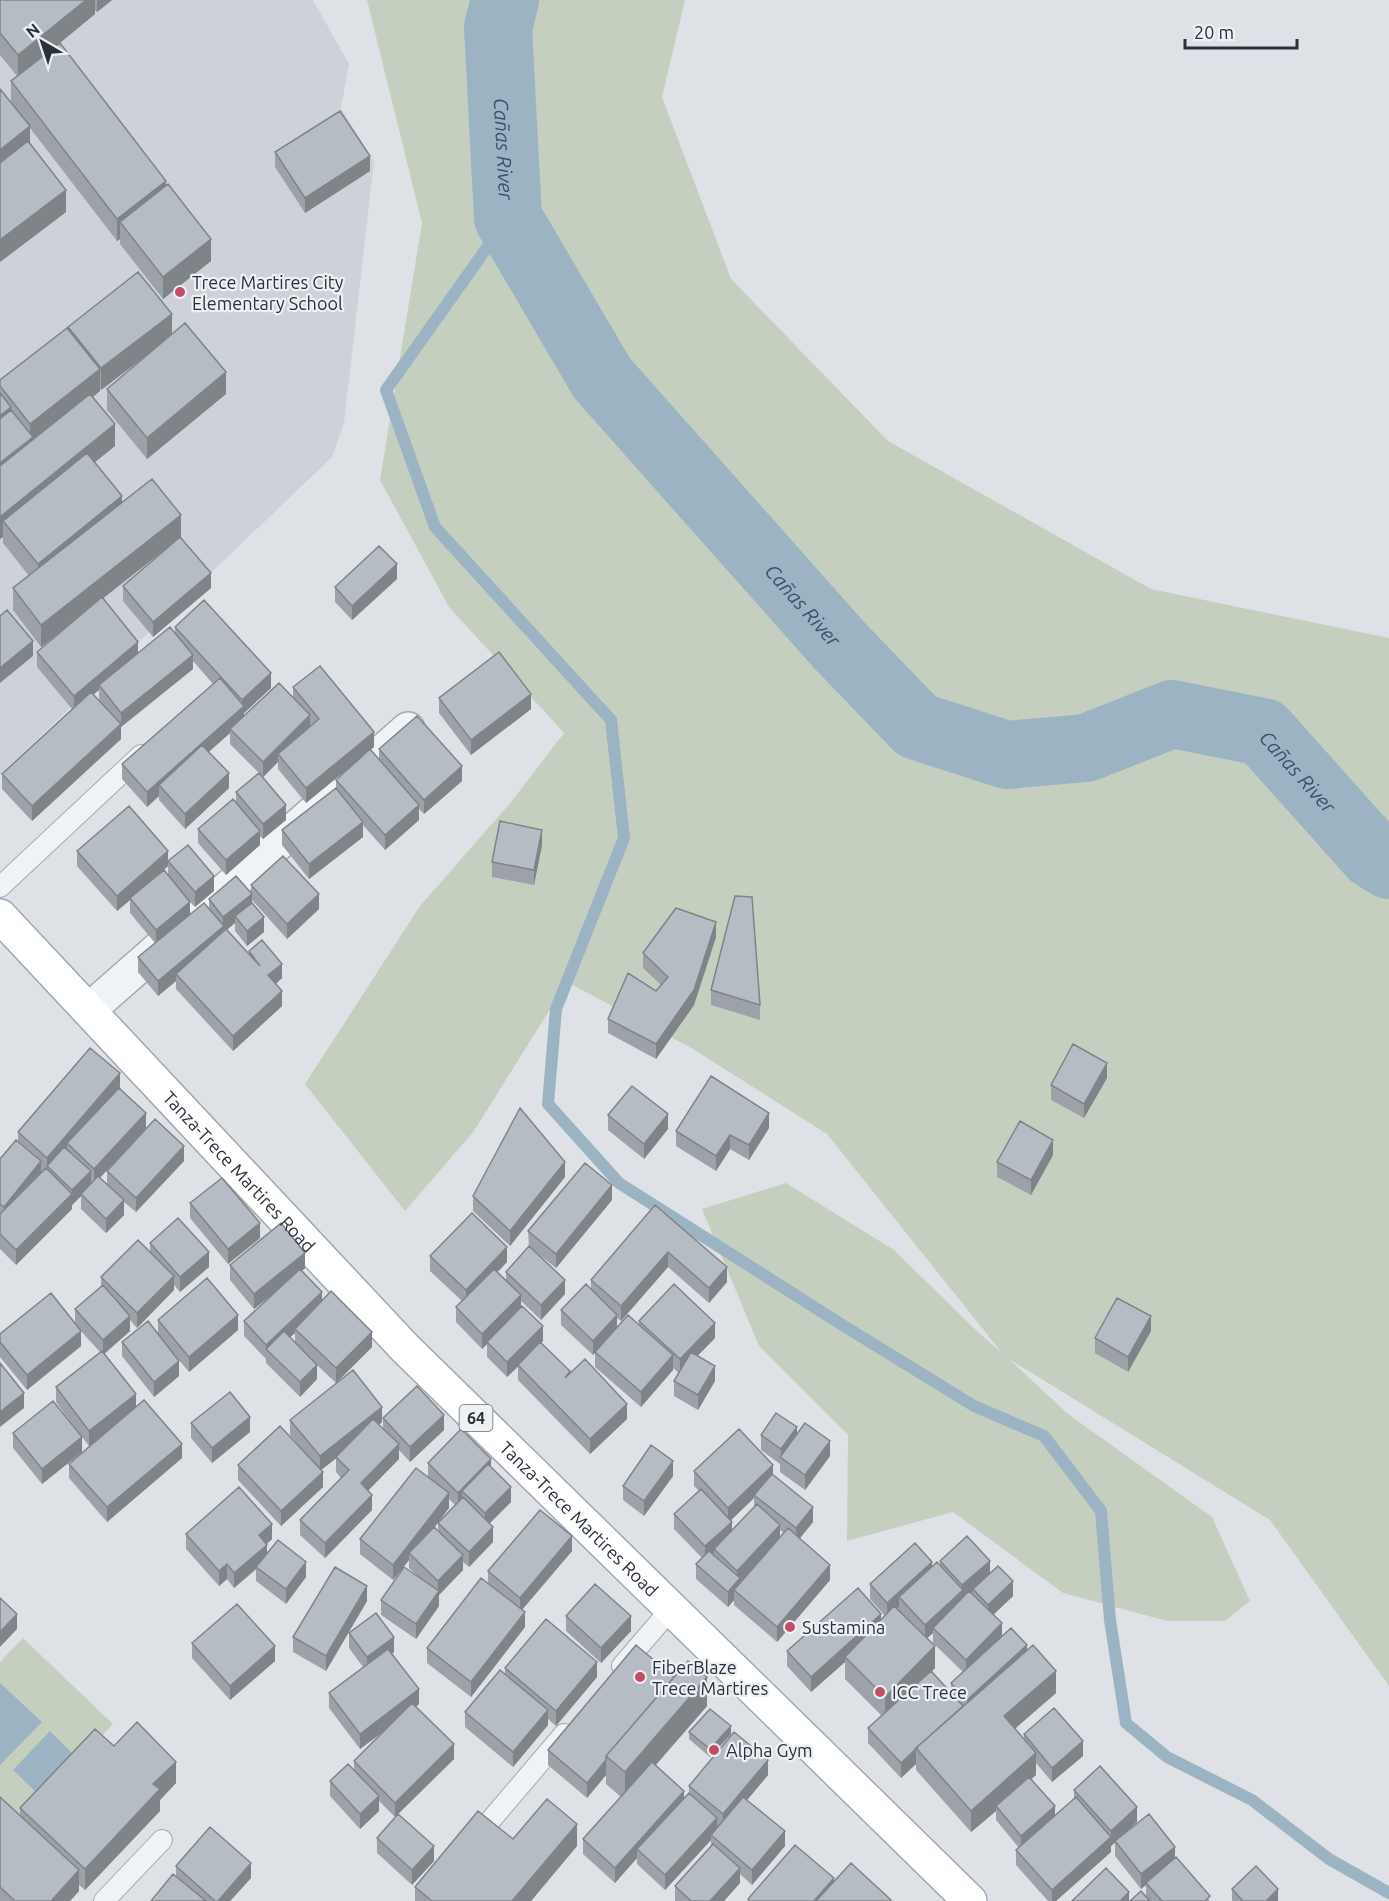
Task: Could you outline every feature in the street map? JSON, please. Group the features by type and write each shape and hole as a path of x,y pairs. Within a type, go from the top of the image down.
{"main road":[{"name":"Tanza-Trece Martires Road","path":"0,916 405,1348 970,1901"}],"street":[{"path":"89,1010 408,729"}],"lane":[{"path":"0,887 152,744"},
{"path":"611,1678 670,1609"},
{"path":"490,1821 573,1723"},
{"path":"104,1901 162,1840"}],"shaded area":[{"name":"Trece Martires City Elementary School","path":"0,0 313,0 349,64 341,108 374,161 344,423 332,457 0,775"}],"green space":[{"path":"367,0 685,0 662,97 731,279 888,441 1151,589 1389,638 1389,1686 1270,1520 1009,1359 1068,1414 1212,1517 1250,1601 1225,1621 1167,1621 1063,1593 953,1512 847,1541 848,1435 759,1346 702,1209 786,1183 894,1250 1002,1353 827,1134 693,1049 567,982 474,1131 405,1211 305,1084 420,906 511,802 564,733 449,607 380,480 422,223"},
{"path":"23,1638 113,1724 16,1825 0,1809 0,1662"}],"water":[{"path":"0,1683 42,1722 0,1765"},
{"path":"50,1731 73,1754 37,1793 13,1770"}],"building":[{"path":"0,0 86,0 18,55 0,33"},
{"path":"60,43 166,181 117,219 11,81"},
{"path":"0,89 30,126 0,150"},
{"path":"340,111 370,156 305,198 275,152"},
{"path":"28,141 66,190 0,240 0,163"},
{"path":"168,184 211,239 163,277 120,222"},
{"path":"138,272 172,314 101,368 68,327"},
{"path":"185,323 226,372 147,438 107,389"},
{"path":"67,328 100,369 30,424 0,386 0,380"},
{"path":"0,393 11,407 0,416"},
{"path":"90,394 115,424 0,517 0,466"},
{"path":"11,410 33,437 0,463 0,419"},
{"path":"87,453 122,496 38,564 3,521"},
{"path":"152,479 181,515 41,625 13,588"},
{"path":"180,537 211,573 153,622 123,586"},
{"path":"379,546 397,564 352,606 335,587"},
{"path":"102,597 138,642 74,696 37,652"},
{"path":"204,600 271,673 242,700 175,627"},
{"path":"7,610 33,641 0,668 0,616"},
{"path":"170,627 193,655 121,713 99,685"},
{"path":"499,652 531,694 471,740 439,698"},
{"path":"320,666 374,732 306,788 278,754 319,719 293,687"},
{"path":"220,678 244,706 147,792 122,764"},
{"path":"279,683 310,715 263,762 230,729"},
{"path":"91,692 121,724 32,806 2,774"},
{"path":"417,716 462,766 424,800 379,749"},
{"path":"202,745 229,773 185,814 159,785"},
{"path":"370,749 419,805 385,835 336,780"},
{"path":"259,773 286,805 263,824 236,792"},
{"path":"336,788 363,822 309,864 282,830"},
{"path":"233,799 260,831 226,860 198,829"},
{"path":"129,806 168,851 117,896 77,851"},
{"path":"500,821 542,830 534,870 492,862"},
{"path":"188,845 214,876 195,892 168,861"},
{"path":"283,856 319,894 287,924 251,885"},
{"path":"164,870 190,902 156,930 130,898"},
{"path":"236,876 252,894 223,917 209,899"},
{"path":"735,896 752,897 760,1005 711,990"},
{"path":"204,903 224,926 158,981 138,957"},
{"path":"252,903 264,917 247,931 235,916"},
{"path":"676,908 716,922 694,990 656,1044 608,1019 628,973 656,991 668,977 643,953"},
{"path":"226,929 260,966 249,951 262,940 282,964 268,975 282,991 233,1036 176,974"},
{"path":"1073,1044 1107,1063 1084,1104 1051,1085"},
{"path":"90,1048 120,1073 47,1158 18,1132"},
{"path":"711,1076 769,1113 749,1145 730,1135 716,1156 676,1131"},
{"path":"632,1086 668,1114 644,1144 608,1115"},
{"path":"119,1088 146,1113 94,1169 67,1143"},
{"path":"520,1108 565,1162 510,1231 473,1196"},
{"path":"155,1119 184,1146 136,1198 107,1171"},
{"path":"1020,1121 1053,1140 1031,1180 997,1162"},
{"path":"16,1140 41,1161 4,1207 0,1204 0,1159"},
{"path":"64,1147 91,1171 72,1190 47,1166"},
{"path":"585,1163 612,1185 556,1254 528,1231"},
{"path":"46,1168 72,1194 16,1250 0,1234 0,1214"},
{"path":"98,1176 124,1200 106,1219 81,1194"},
{"path":"222,1178 260,1223 228,1249 190,1203"},
{"path":"655,1205 727,1267 709,1288 668,1252 621,1306 591,1280"},
{"path":"472,1213 507,1247 466,1290 430,1256"},
{"path":"178,1218 209,1252 180,1277 150,1243"},
{"path":"281,1223 305,1253 254,1294 230,1265"},
{"path":"138,1240 174,1276 137,1313 101,1277"},
{"path":"529,1246 565,1280 541,1305 506,1272"},
{"path":"300,1269 322,1292 266,1345 244,1321"},
{"path":"494,1269 521,1295 482,1334 456,1307"},
{"path":"207,1278 238,1315 189,1357 158,1320"},
{"path":"586,1284 617,1315 593,1341 561,1310"},
{"path":"674,1284 715,1323 680,1359 639,1321"},
{"path":"103,1285 130,1316 103,1340 75,1309"},
{"path":"331,1291 372,1332 336,1368 295,1329"},
{"path":"51,1293 81,1331 27,1375 0,1342 0,1334"},
{"path":"1117,1298 1151,1316 1128,1357 1095,1338"},
{"path":"522,1306 543,1326 507,1362 487,1342"},
{"path":"628,1315 673,1355 641,1392 595,1352"},
{"path":"148,1321 179,1361 154,1382 122,1342"},
{"path":"284,1331 317,1365 300,1382 266,1349"},
{"path":"540,1342 570,1371 565,1378 585,1359 627,1404 590,1439 518,1365"},
{"path":"102,1351 136,1394 89,1431 56,1387"},
{"path":"691,1352 715,1366 698,1395 674,1381"},
{"path":"0,1363 24,1393 0,1412"},
{"path":"353,1370 382,1407 320,1456 290,1420"},
{"path":"417,1386 444,1415 410,1447 383,1418"},
{"path":"230,1392 250,1417 212,1448 191,1423"},
{"path":"144,1400 182,1444 107,1507 69,1464"},
{"path":"53,1401 82,1437 42,1469 13,1433"},
{"path":"776,1413 797,1427 781,1449 761,1435"},
{"path":"373,1419 399,1444 361,1483 372,1495 325,1543 300,1520 349,1470 336,1457"},
{"path":"805,1423 830,1441 805,1475 780,1457"},
{"path":"280,1426 323,1472 281,1511 238,1465"},
{"path":"461,1429 491,1459 458,1493 428,1463"},
{"path":"739,1429 773,1465 728,1508 694,1471"},
{"path":"651,1445 673,1461 644,1501 623,1486"},
{"path":"488,1464 511,1487 485,1513 462,1491"},
{"path":"416,1468 449,1493 393,1565 360,1539"},
{"path":"772,1474 813,1507 796,1528 754,1495"},
{"path":"239,1487 272,1524 259,1535 267,1545 234,1573 227,1564 219,1571 186,1534"},
{"path":"701,1489 732,1522 705,1546 674,1514"},
{"path":"463,1497 493,1527 469,1552 438,1523"},
{"path":"757,1504 780,1525 737,1571 714,1549"},
{"path":"540,1510 572,1536 520,1598 488,1571"},
{"path":"434,1527 463,1555 438,1581 409,1553"},
{"path":"788,1528 830,1565 777,1627 734,1590"},
{"path":"967,1536 990,1561 962,1585 940,1561"},
{"path":"278,1540 306,1562 286,1589 256,1567"},
{"path":"915,1543 932,1562 887,1603 870,1584"},
{"path":"709,1551 740,1578 728,1592 696,1564"},
{"path":"937,1562 963,1590 925,1625 899,1597"},
{"path":"998,1566 1013,1581 988,1605 973,1589"},
{"path":"335,1567 367,1586 326,1656 293,1637"},
{"path":"404,1567 439,1591 416,1624 381,1600"},
{"path":"481,1578 525,1612 471,1682 427,1648"},
{"path":"595,1584 631,1616 601,1648 566,1616"},
{"path":"858,1588 881,1614 811,1677 787,1651"},
{"path":"969,1591 1002,1623 966,1660 933,1628"},
{"path":"0,1598 17,1614 0,1632"},
{"path":"237,1604 275,1646 230,1686 192,1643"},
{"path":"894,1606 935,1646 885,1697 845,1657"},
{"path":"376,1613 394,1637 367,1657 349,1633"},
{"path":"546,1619 597,1662 556,1711 505,1668"},
{"path":"1011,1628 1027,1645 967,1700 951,1683"},
{"path":"636,1645 674,1677 606,1756 606,1760 587,1783 548,1750"},
{"path":"1033,1645 1056,1671 1004,1716 1036,1753 971,1811 916,1748"},
{"path":"388,1649 419,1689 360,1734 329,1693"},
{"path":"688,1661 707,1677 625,1772 606,1756"},
{"path":"500,1670 548,1710 513,1752 465,1712"},
{"path":"931,1671 963,1706 901,1763 868,1728"},
{"path":"412,1703 454,1744 395,1803 354,1761"},
{"path":"1054,1708 1083,1741 1052,1768 1024,1734"},
{"path":"710,1709 731,1726 710,1749 689,1732"},
{"path":"137,1722 176,1762 153,1784 160,1789 85,1869 20,1808 95,1729 114,1746"},
{"path":"734,1732 768,1760 723,1814 689,1786"},
{"path":"652,1762 684,1791 615,1868 583,1839"},
{"path":"348,1764 379,1796 360,1814 330,1781"},
{"path":"1100,1766 1137,1807 1111,1831 1074,1790"},
{"path":"1029,1777 1055,1806 1021,1836 996,1806"},
{"path":"689,1793 717,1818 665,1875 637,1849"},
{"path":"0,1797 79,1870 51,1901 15,1901 0,1887"},
{"path":"743,1797 785,1831 752,1870 711,1835"},
{"path":"1076,1797 1111,1837 1052,1890 1016,1850"},
{"path":"547,1799 577,1824 512,1901 432,1901 415,1887 478,1811 513,1839"},
{"path":"398,1814 434,1846 412,1870 377,1838"},
{"path":"1149,1814 1175,1847 1141,1874 1115,1841"},
{"path":"210,1827 251,1863 218,1901 215,1901 176,1866"},
{"path":"713,1844 740,1868 710,1901 691,1901 675,1886"},
{"path":"795,1845 834,1878 814,1901 750,1901 748,1899"},
{"path":"1176,1857 1210,1896 1205,1901 1162,1901 1146,1883"},
{"path":"851,1863 891,1900 816,1901"},
{"path":"1256,1866 1278,1889 1266,1901 1243,1901 1232,1889"},
{"path":"1106,1868 1129,1892 1120,1901 1072,1901"},
{"path":"173,1874 206,1901 151,1901"},
{"path":"1141,1891 1150,1901 1130,1901"}],"waterway":[{"name":"Cañas River","path":"505,0 498,28 508,218 602,378 840,646 917,726 1007,755 1086,748 1172,714 1263,732 1373,855 1389,865"},
{"path":"508,218 386,390 435,527 611,720 624,838 556,1009 548,1104 619,1183 974,1406 1044,1436 1101,1511 1110,1620 1126,1723 1167,1757 1252,1800 1329,1859 1389,1893"}],"place":[{"name":"Trece Martires City Elementary School","path":"180,292"},
{"name":"Sustamina","path":"790,1627"},
{"name":"FiberBlaze Trece Martires","path":"640,1677"},
{"name":"ICC Trece","path":"880,1692"},
{"name":"Alpha Gym","path":"714,1750"}]}
